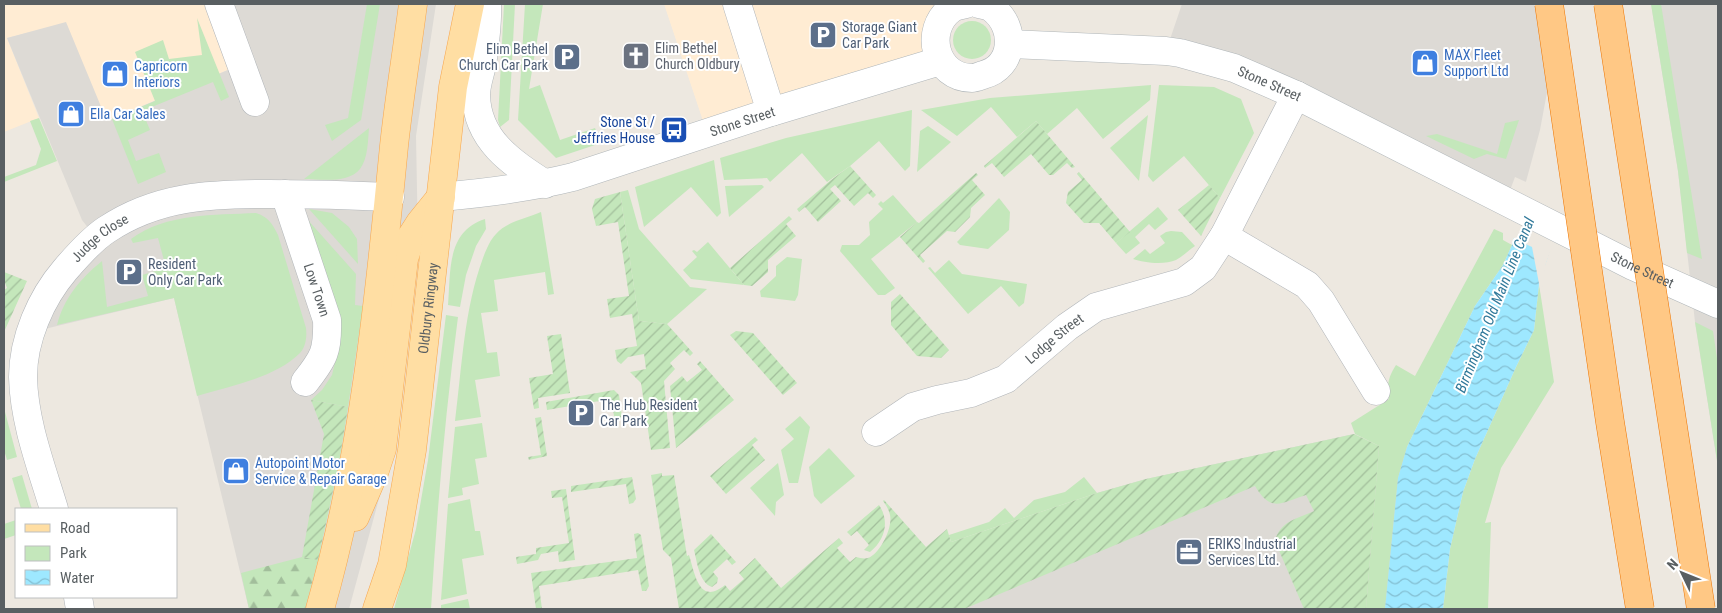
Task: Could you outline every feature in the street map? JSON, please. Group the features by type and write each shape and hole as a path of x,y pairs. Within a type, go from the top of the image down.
{"highway":[{"path":"1549,4 1640,609"},
{"path":"1608,4 1700,609"}],"main road":[{"path":"320,609 336,551 359,441 413,4"},
{"name":"Oldbury Ringway","path":"377,609 392,565 412,450 453,86 470,4"},
{"path":"390,196 408,204 435,251"},
{"path":"336,551 359,508 382,449 404,259 411,237 441,197"}],"street":[{"path":"219,4 255,102"},
{"path":"487,4 486,42 476,94 485,131 494,145 516,166 545,184"},
{"path":"738,4 771,112"},
{"path":"956,5 938,22 934,42 940,61 954,74 972,78 990,73 1004,61 1010,44 1006,23 992,8 979,4"},
{"name":"Stone Street","path":"1010,44 1180,53 1234,68 1296,95 1633,266 1718,304"},
{"name":"Stone Street","path":"441,197 545,184 573,177 771,112 940,61"},
{"name":"Lodge Street","path":"876,432 913,407 971,393 1006,379 1067,327 1096,307 1184,282 1203,268 1224,236 1296,95"},
{"name":"Judge Close","path":"54,508 29,424 25,400 14,377 26,356 39,308 53,284 83,251 105,231 138,212 165,202 220,194 390,196"},
{"name":"Low Town","path":"285,194 327,320 328,341 322,361 305,382"},
{"path":"1224,236 1307,285 1321,301 1376,390"}],"shaded area":[{"path":"4,4 219,4 242,64 106,121 66,23 7,38 39,118 4,132"},
{"path":"219,4 436,4 416,136 418,243 389,462 349,609 249,609 174,298 32,332 96,238 82,220 7,38 66,22 107,121 242,64"},
{"path":"664,4 951,4 940,61 707,133"},
{"path":"1182,4 1591,4 1542,189 1515,177 1506,201 1166,51"},
{"path":"1651,4 1718,4 1718,467 1695,322 1678,171"},
{"path":"1354,434 1379,446 1436,449 1412,609 820,609 1097,493 1146,479"}],"green space":[{"path":"367,4 380,4 361,120 332,141 325,125 348,118"},
{"path":"504,4 515,4 509,120 500,127 498,120"},
{"path":"525,4 543,4 529,89 540,85 560,140 595,128 601,143 556,158 518,120"},
{"path":"1651,4 1661,4 1702,259 1687,253 1678,171"},
{"path":"197,18 229,97 221,101 213,82 142,111 150,130 128,140 136,161 159,153 166,172 138,184 112,119 155,101 135,52 163,40 169,59 202,55"},
{"path":"972,21 986,26 991,40 986,54 972,59 958,54 953,40 958,26"},
{"path":"1151,85 1150,100 1103,139 1077,108 1047,134 1036,121 1017,137 991,107 957,136 921,110 990,98"},
{"path":"1159,85 1214,87 1241,99 1254,133 1220,198 1184,156 1153,182 1148,176"},
{"path":"912,110 910,166 905,171 879,141 850,166 827,182 802,153 770,182 767,178 724,180 720,158 786,138"},
{"path":"1148,115 1139,181 1110,148"},
{"path":"39,118 57,161 4,182 4,177 36,165 41,149 30,121"},
{"path":"1519,120 1506,159 1487,154 1474,159 1426,136 1437,134 1497,154 1505,123"},
{"path":"1036,121 1075,167 1072,168 1067,163 1053,175 1049,175 1031,154 1004,177 992,163 985,168 984,166"},
{"path":"928,126 951,142 917,172 920,131"},
{"path":"369,128 365,160 355,174 334,180 304,179"},
{"path":"714,160 721,213 717,217 691,187 644,227 635,187"},
{"path":"850,166 876,195 873,198 868,193 854,206 835,185 830,189 841,201 818,222 805,207 799,212 797,209"},
{"path":"1079,172 1130,232 1116,243 1099,223 1084,223 1066,203 1068,192 1082,180 1077,174"},
{"path":"976,173 978,175 972,180 985,195 971,208 970,217 955,232 947,231 920,255 925,261 923,263 900,237 917,222 919,223"},
{"path":"762,185 764,187 729,217 725,186"},
{"path":"1209,185 1220,198 1201,236 1178,210"},
{"path":"628,190 639,229 690,287 707,289 667,324 639,321 620,192"},
{"path":"620,192 639,321 667,324 693,353 690,356 684,350 670,363 675,369 664,381 670,448 651,450 641,383 630,372 646,369 644,354 628,357 621,364 617,361 615,350 637,346 632,314 610,318 607,299 629,296 618,222 596,226 592,209 595,199"},
{"path":"893,195 917,222 871,259 895,288 885,295 878,295 840,251 842,245 859,245 870,235 869,222 883,209 878,204 881,201 883,203"},
{"path":"999,198 1010,212 1009,230 988,249 960,245 957,242"},
{"path":"1158,207 1168,219 1155,230 1149,224 1135,237 1140,243 1126,254 1116,243"},
{"path":"309,209 332,213 349,227 357,239 358,264"},
{"path":"541,212 554,294 548,295 545,272 494,280 498,311 481,313 487,353 497,352 500,376 475,380 481,417 455,421 468,318 477,277 485,252 492,239 505,226"},
{"path":"256,213 264,216 269,221 278,235 306,328 306,341 302,351 290,362 278,369 252,380 197,396 174,298 57,325 64,306 74,290 102,261 107,307 148,296 142,275 166,268 158,238 133,243 131,239 145,230 160,224 191,217"},
{"path":"789,216 792,219 786,224 796,236 768,260 768,272 752,286 744,285 730,268"},
{"path":"307,219 356,274 355,305 363,306 348,407 311,400 322,390 332,375 338,350"},
{"path":"485,219 486,229 476,246 466,275 460,307 448,305 451,266 457,243 463,233 472,225"},
{"path":"1494,229 1503,233 1503,240 1512,245 1503,265 1475,306 1407,447 1398,478 1385,609 1366,609 1379,446 1355,434 1351,423 1389,399 1389,381 1396,365 1415,376"},
{"path":"1171,231 1182,232 1195,246 1171,262 1154,263 1133,259 1145,249 1150,254 1165,243 1160,236"},
{"path":"708,242 744,285 691,279 683,270 697,257 692,251 697,252"},
{"path":"787,257 802,259 798,295 795,301 761,297 760,291 776,276 776,266"},
{"path":"949,260 962,274 1027,284 1024,303 1019,307 1001,286 968,314 928,268 930,267 935,273"},
{"path":"4,272 27,281 4,332 4,290 7,288"},
{"path":"1539,284 1554,382 1501,468 1485,523 1491,522 1488,609 1443,609 1450,549 1463,492 1475,459 1534,330"},
{"path":"900,294 949,350 941,358 917,356 891,325 891,302"},
{"path":"446,315 458,317 442,463 431,609 394,609 416,529 428,460"},
{"path":"1695,322 1713,331 1718,365 1718,467"},
{"path":"736,331 753,333 797,383 783,395 730,335"},
{"path":"561,334 570,393 538,398 539,408 534,409 529,378 553,374 547,336"},
{"path":"700,361 734,400 676,448 670,386 682,376 687,382 702,370 697,364"},
{"path":"614,390 619,395 622,417 620,420 615,421 611,399 547,410 546,402"},
{"path":"311,400 348,407 339,463 318,560 302,557 324,434"},
{"path":"4,408 17,457 7,460 4,450"},
{"path":"800,416 810,427 798,483 789,483 781,450 794,439 785,429"},
{"path":"541,417 547,456 529,460 528,457 541,455 535,418"},
{"path":"482,423 487,457 475,459 479,484 462,488 463,495 448,498 455,427"},
{"path":"1354,434 1379,446 1366,609 1304,609 1275,541 1277,534 1285,525 1314,511 1306,495 1277,504 1266,500 1255,486 964,609 679,609 671,558 663,550 651,475 662,473 662,476 674,475 687,556 689,555 700,585 709,592 716,591 725,585 730,591 744,579 739,573 755,558 781,588 839,538 843,543 837,548 850,562 856,557 866,558 873,555 885,540 890,526 890,515 884,500 926,547 947,529 951,542 1097,493 1146,479"},
{"path":"755,437 758,440 752,445 765,460 726,494 710,476"},
{"path":"829,448 855,476 821,504 814,496 809,467"},
{"path":"778,463 784,495 776,502 775,516 750,488"},
{"path":"22,475 32,508 21,508 12,478"},
{"path":"632,477 636,499 633,503 629,504 626,484 571,492 571,486"},
{"path":"1084,477 1097,493 951,542 949,535 989,522 1005,508 1014,518 1034,500 1065,492"},
{"path":"566,489 575,560 559,562 558,551 541,554 538,560 517,564 516,557 536,554 536,548 569,543 562,497 552,498 551,491"},
{"path":"470,499 475,531 480,531 484,555 462,559 467,594 441,600 448,504"},
{"path":"879,505 884,517 884,530 879,542 870,552 864,550 869,545 857,531 851,536 847,532"},
{"path":"15,520 15,535 4,539 4,524"},
{"path":"638,533 641,535 649,586 646,591 642,591 638,570 539,586 542,609 536,609 531,573 637,558 634,534"},
{"path":"711,534 736,562 732,565 727,559 713,572 718,578 717,583 712,587 701,576 694,550"},
{"path":"302,557 318,560 305,609 249,609 241,573"},
{"path":"468,599 470,609 441,609 441,605"}],"water":[{"name":"Birmingham Old Main Line Canal","path":"1542,131 1567,198 1539,284 1534,330 1475,459 1463,492 1450,549 1443,609 1385,609 1398,478 1407,447 1475,306 1503,265 1512,245"}],"pier":[{"path":"1557,4 1625,4 1586,185 1570,199 1546,263 1541,294 1532,247 1511,237 1540,130 1560,22"}],"place":[{"name":"Storage Giant Car Park","path":"823,35"},
{"name":"Elim Bethel Church Oldbury","path":"636,56"},
{"name":"Elim Bethel Church Car Park","path":"567,57"},
{"name":"MAX Fleet Support Ltd","path":"1425,63"},
{"name":"Capricorn Interiors","path":"115,74"},
{"name":"Ella Car Sales","path":"71,114"},
{"name":"Stone St / Jeffries House","path":"674,130"},
{"name":"Resident Only Car Park","path":"129,272"},
{"name":"The Hub Resident Car Park","path":"581,413"},
{"name":"Autopoint Motor Service & Repair Garage","path":"236,471"},
{"name":"ERIKS Industrial Services Ltd.","path":"1189,552"}]}
